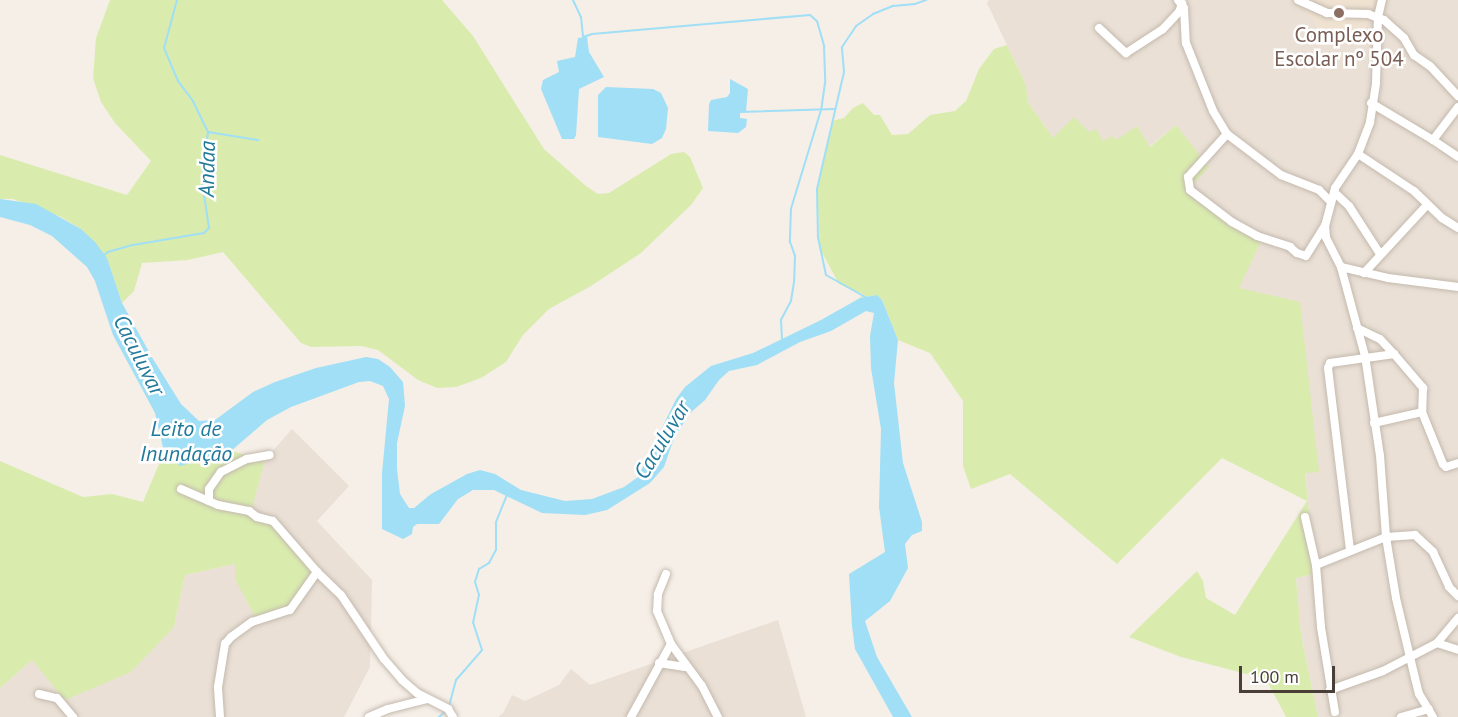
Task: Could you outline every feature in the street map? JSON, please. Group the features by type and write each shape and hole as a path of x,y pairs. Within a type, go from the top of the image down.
{"street":[{"path":"1298,0 1328,13 1378,16 1404,38 1414,55 1430,66 1458,96"},
{"path":"1227,134 1188,177 1190,190 1232,222 1257,236 1290,247 1296,254 1306,256 1325,226 1335,190 1358,154 1370,122 1371,103 1376,83 1378,16 1382,0"},
{"path":"1099,28 1125,53 1163,29 1179,12 1181,1"},
{"path":"1181,1 1186,44 1209,101 1227,134 1281,175 1319,190 1335,190 1349,206 1380,254"},
{"path":"1371,103 1458,157"},
{"path":"1433,140 1458,107"},
{"path":"1358,154 1414,191 1427,205 1458,228"},
{"path":"1319,190 1331,202"},
{"path":"1364,273 1427,205"},
{"path":"1325,226 1326,237 1341,267 1365,356 1385,500 1386,537 1396,598 1419,694 1433,717"},
{"path":"1341,267 1364,273 1458,287"},
{"path":"1357,328 1380,339 1423,388 1422,412 1443,464 1446,466 1457,464"},
{"path":"1350,550 1328,368 1334,361 1394,354"},
{"path":"1374,423 1422,412"},
{"path":"209,501 209,489 221,472 247,459 270,455"},
{"path":"181,489 209,501 249,511 257,517 273,521 341,596 384,659 402,680 427,699 448,709 453,717"},
{"path":"1305,517 1316,564 1330,690 1335,712"},
{"path":"1316,564 1386,537 1415,535 1432,552 1449,587 1458,596"},
{"path":"220,717 218,687 225,644 252,622 290,610 317,572"},
{"path":"666,574 656,604 671,644 685,666 702,686 718,717"},
{"path":"1330,690 1366,678 1437,643 1458,618"},
{"path":"1437,643 1458,650"},
{"path":"631,717 671,644"},
{"path":"659,663 685,666"},
{"path":"39,694 57,698 73,717"},
{"path":"369,717 388,709 427,699"},
{"path":"1401,717 1429,709"}],"shaded area":[{"path":"989,0 1458,0 1458,717 1318,717 1301,635 1296,578 1315,574 1305,472 1319,472 1239,289 1224,213 1191,187 1176,125 1149,147 1115,140 1103,141 1089,132 1053,138 1028,102 1026,85 987,3"},
{"name":"Complexo Escolar nº 504","path":"1299,0 1375,0 1360,46 1317,27"},
{"path":"292,429 349,486 317,521 372,580 370,667 344,717 0,717 0,688 32,660 174,627 185,575 235,564 265,460"},
{"path":"778,620 806,717 498,717 503,713 512,695 525,701 559,685 571,669 590,685"}],"green space":[{"path":"110,0 442,0 473,36 544,149 586,186 598,194 609,193 671,154 684,152 690,157 703,188 691,205 641,253 591,286 549,309 523,335 506,362 481,378 456,387 437,388 418,380 378,350 361,346 311,347 301,343 223,252 188,260 142,263 134,291 122,303 107,258 81,229 61,217 13,199 0,199 0,155 127,195 151,161 115,123 101,102 93,78 96,38"},
{"path":"1007,45 1026,85 1028,102 1053,138 1074,117 1089,132 1096,129 1103,141 1113,136 1116,140 1137,126 1150,147 1176,125 1209,167 1191,187 1224,213 1263,237 1239,288 1300,302 1319,472 1305,473 1315,574 1296,578 1301,635 1318,717 1286,717 1266,679 1181,657 1129,637 1197,571 1203,581 1206,598 1235,615 1307,501 1222,458 1117,564 1010,474 971,489 963,466 963,401 930,353 898,340 882,300 877,295 860,298 863,294 839,284 820,249 817,189 832,121 844,118 853,108 863,103 874,115 880,115 892,135 908,134 930,115 955,111 966,101 979,69 994,49"},
{"path":"231,451 265,460 251,512 269,519 317,572 290,610 257,620 235,579 235,564 185,575 174,627 131,672 65,700 32,660 0,688 0,461 83,497 112,494 143,502 164,452 180,465"}],"water":[{"path":"587,37 589,52 604,77 579,89 576,135 574,139 562,139 541,89 543,80 559,72 557,61 575,57 578,38"},
{"path":"730,79 748,89 746,112 740,112 740,118 747,119 746,127 738,133 708,131 709,104 711,100 727,97 730,93"},
{"path":"606,87 653,89 661,93 668,108 666,129 662,138 652,144 598,137 598,95"},
{"name":"Leito de Inundação","path":"0,199 36,204 81,229 95,242 107,258 122,303 153,359 181,404 199,421 215,420 253,392 316,368 366,357 378,359 390,367 403,382 405,406 397,443 397,469 400,494 409,508 414,508 431,494 467,474 480,470 495,474 521,490 565,501 592,499 624,487 638,477 676,399 685,387 711,366 753,353 860,298 877,295 882,300 898,340 894,383 903,463 922,522 922,531 912,535 905,544 908,568 890,601 865,621 877,657 912,717 893,717 855,649 852,626 849,574 885,552 879,507 881,429 871,368 870,336 874,313 866,311 831,331 800,342 757,365 729,371 719,380 705,400 689,414 673,441 664,467 650,483 607,510 585,515 542,513 494,490 473,490 458,499 439,524 417,524 413,527 412,534 403,539 382,529 382,473 389,399 383,386 370,381 359,382 291,407 267,420 231,451 180,466 164,452 155,413 113,335 95,281 87,267 52,236 30,225 0,217"}],"waterway":[{"name":"Andaa","path":"103,256 108,252 133,245 204,233 209,228 202,181 208,132 193,101 178,81 164,48 177,0"},
{"path":"573,0 581,17 583,37 592,34 810,15 817,21 824,46 825,83 821,110 791,209 790,242 795,256 794,282 791,301 781,320 782,339"},
{"path":"867,298 826,275 818,238 817,189 844,72 842,47 856,26 873,14 893,6 915,4 926,0"},
{"path":"740,112 835,109"},
{"path":"208,132 258,140"},
{"path":"449,706 456,680 482,650 473,623 479,595 475,582 479,569 489,563 496,550 496,522 507,495"},
{"path":"439,717 446,711"}],"place":[{"name":"Complexo Escolar nº 504","path":"1339,13"}],"water label":[{"name":"Caculuvar","path":"139,355"},
{"name":"Caculuvar","path":"662,440"}]}
